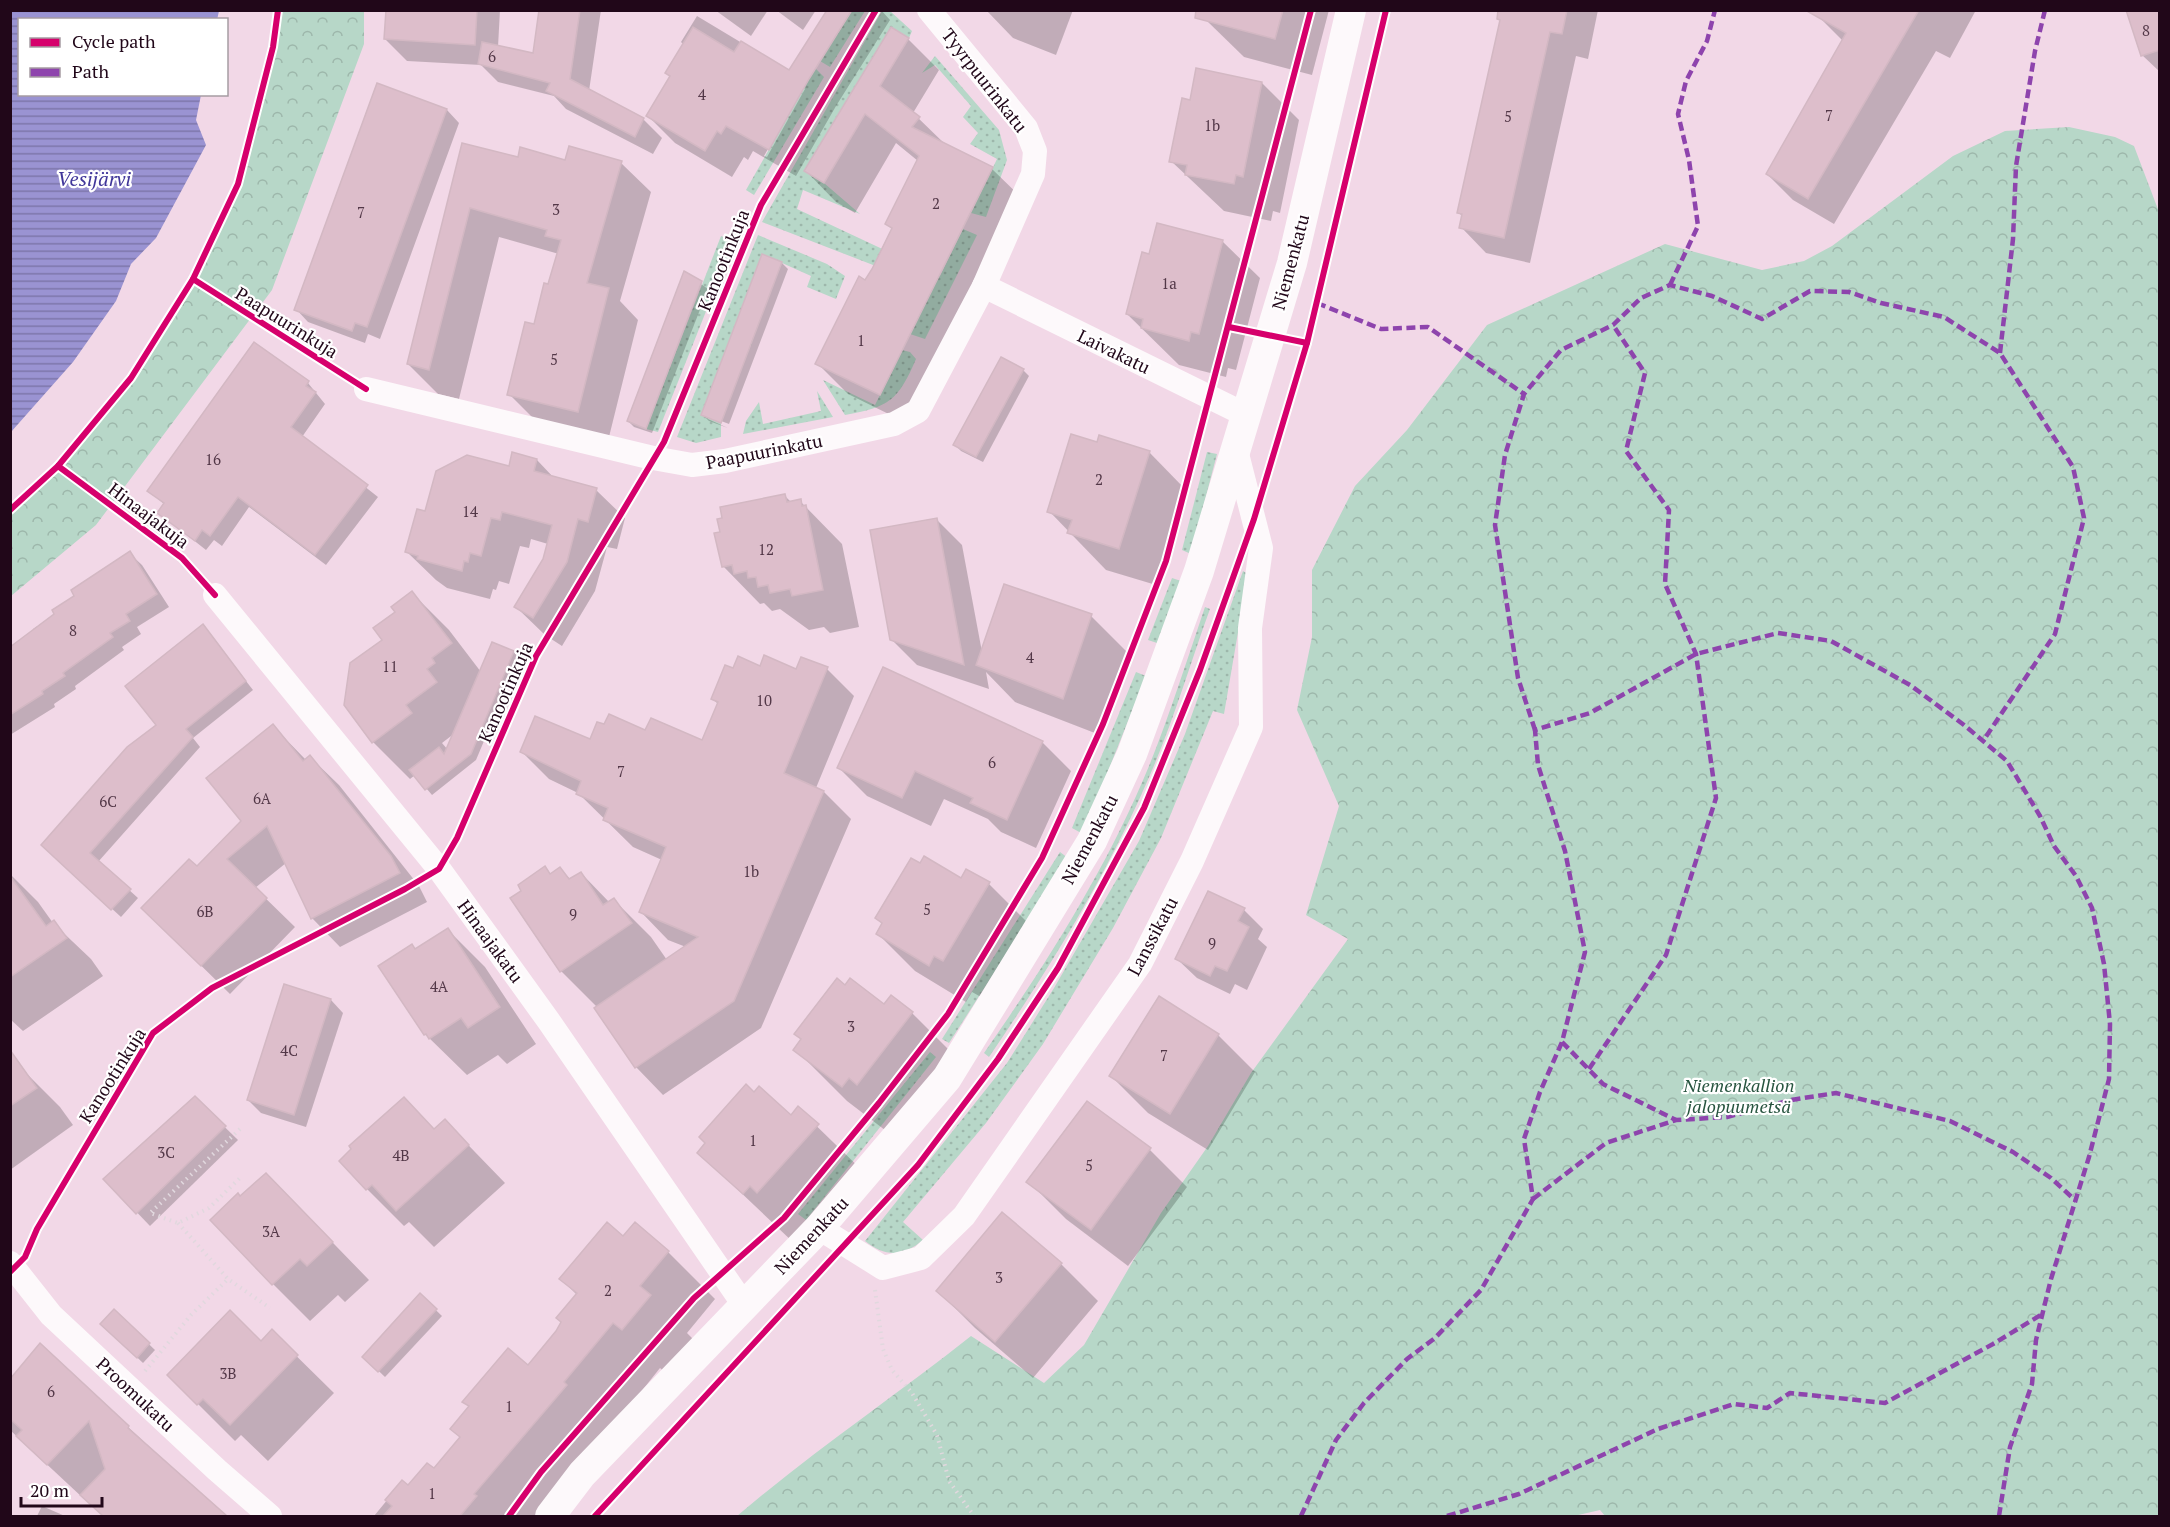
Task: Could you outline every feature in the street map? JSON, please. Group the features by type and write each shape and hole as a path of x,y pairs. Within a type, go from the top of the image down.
{"street":[{"name":"Tyyrpuurinkatu","path":"929,10 1026,128 1035,151 1033,174 984,286"},
{"name":"Niemenkatu","path":"550,1516 582,1474 819,1228 947,1078 1092,841 1137,743 1197,578 1292,263 1351,10"},
{"name":"Paapuurinkatu","path":"366,389 653,458 692,465 725,461 894,424 918,411 984,286"},
{"name":"Laivakatu","path":"984,286 1246,415"},
{"name":"Lanssikatu","path":"819,1228 883,1268 921,1258 964,1216 1140,964 1192,861 1251,727 1250,628 1261,548 1236,450"},
{"name":"Hinaajakatu","path":"215,595 439,869 548,1020 744,1305"},
{"name":"Proomukatu","path":"10,1263 51,1315 217,1470 270,1516"}],"path":[{"path":"240,1129 150,1213 178,1223 228,1279 270,1308"},
{"path":"178,1223 208,1208 242,1176"},
{"path":"142,1374 190,1315 228,1279"},
{"path":"875,1286 883,1349 892,1370 912,1393 937,1435 949,1481 974,1516"}],"green space":[{"path":"278,11 364,11 364,44 272,290 96,525 11,596 11,510 58,466 131,378 193,279 238,184 273,47"},
{"path":"852,11 865,11 830,67 820,61"},
{"path":"882,11 890,11 912,31 909,38 891,27 804,171 824,183 860,214 803,190 797,209 940,276 963,229 977,235 925,339 910,334 917,282 762,222"},
{"path":"935,56 999,130 1007,160 986,217 971,213 997,159 970,144 978,133 963,117 971,106 935,65 922,73"},
{"path":"815,68 824,77 754,195 746,190"},
{"name":"Niemenkallion jalopuumetsä","path":"2069,127 2115,137 2134,146 2159,212 2159,1516 1605,1516 1600,1510 1574,1516 737,1516 794,1469 971,1336 1044,1383 1084,1345 1161,1213 1208,1146 1251,1073 1348,939 1306,915 1339,806 1297,710 1312,637 1312,570 1355,486 1407,430 1487,325 1665,244 1762,270 1804,261 1832,246 1953,156 2005,131"},
{"path":"758,235 827,264 845,276 836,299 807,287 811,276 762,254 733,331 753,338 751,346 731,339 701,415 721,423 721,437 696,443 677,437"},
{"path":"721,236 734,241 658,432 646,429"},
{"path":"902,350 910,352 916,359 897,393 882,405 845,415 823,380 875,405"},
{"path":"817,391 833,417 743,434 746,421 759,402 763,424 821,411"},
{"path":"1207,452 1217,454 1191,554 1182,550"},
{"path":"1243,571 1248,574 1224,714 1213,711 1161,838 1113,928 1043,1044 986,1123 903,1222 923,1240 908,1250 894,1253 872,1246 865,1241 1007,1063 1054,988 1139,841 1185,734"},
{"path":"1172,578 1181,581 1157,643 1148,640"},
{"path":"1205,607 1210,609 1176,709 1136,806 1099,880 1057,952 989,1057 984,1053 1053,950 1095,878 1132,804 1164,727"},
{"path":"1136,672 1146,676 1083,834 1072,828"},
{"path":"1060,852 1068,858 949,1043 942,1039"},
{"path":"930,1052 936,1057 806,1220 798,1214"}],"water":[{"name":"Vesijärvi","path":"11,10 219,11 217,18 18,18 18,96 201,96 196,120 206,145 156,238 131,264 116,301 73,362 11,432"}],"building":[{"path":"386,10 477,10 475,45 384,39"},
{"path":"539,10 580,10 570,79 644,118 635,137 546,91 550,83 478,64 482,42 533,53"},
{"path":"827,10 852,10 809,79 769,150 726,126 721,134 717,131 705,151 646,116 670,76 665,73 693,27 734,52 741,41 789,70"},
{"path":"1196,10 1283,10 1275,39 1195,18"},
{"path":"1498,10 1567,10 1562,34 1550,32 1504,238 1459,228 1462,214 1457,213 1500,20 1497,19"},
{"path":"1805,10 1919,10 1808,199 1766,174 1846,33"},
{"path":"2126,10 2160,10 2160,50 2141,56"},
{"path":"891,27 909,38 880,86 920,117 912,127 993,167 880,395 815,364 859,276 865,280 872,269 892,228 885,224 919,156 865,114 824,183 804,171"},
{"path":"1196,68 1262,82 1243,177 1236,175 1234,184 1185,175 1187,165 1169,162 1182,98 1190,100"},
{"path":"377,83 447,109 367,327 355,323 352,331 294,310"},
{"path":"462,143 518,157 520,147 565,160 569,146 622,161 587,283 609,288 578,412 507,395 525,322 534,324 544,283 548,284 561,240 545,236 547,230 470,208 429,370 407,364"},
{"path":"1157,223 1223,240 1199,334 1191,332 1189,341 1141,328 1143,319 1126,314 1142,252 1149,254"},
{"path":"762,254 782,262 721,423 701,415"},
{"path":"684,271 702,281 646,429 627,421"},
{"path":"254,342 309,381 306,386 316,392 291,427 368,485 315,555 238,497 210,536 202,530 195,541 157,513 164,503 147,491"},
{"path":"1001,357 1024,369 976,457 953,445"},
{"path":"1071,434 1097,442 1099,435 1150,451 1119,549 1067,533 1072,520 1047,512"},
{"path":"512,452 537,459 534,471 597,488 588,522 578,519 567,562 533,618 514,607 543,559 552,525 502,512 500,520 491,518 481,556 470,553 468,562 464,561 462,571 417,559 418,556 405,552 417,509 425,511 436,471 467,455 509,466"},
{"path":"785,494 787,502 801,499 802,506 806,505 823,590 792,596 790,589 770,593 768,585 758,587 756,577 748,578 747,571 734,574 732,565 722,567 714,533 720,532 717,519 722,518 720,507"},
{"path":"937,518 964,665 890,640 870,530"},
{"path":"130,551 157,594 126,614 130,621 110,633 113,637 63,673 65,676 42,691 43,694 10,715 10,647 54,614 52,610 74,596 71,590"},
{"path":"1004,584 1092,614 1063,699 976,665"},
{"path":"412,591 452,643 432,658 435,663 427,669 437,682 406,705 412,713 372,743 344,705 350,663 382,640 373,628 395,612 391,607"},
{"path":"203,624 246,681 186,729 193,737 90,853 131,889 111,910 41,845 127,747 156,725 125,686"},
{"path":"492,642 514,651 471,754 425,790 409,770 439,747 444,754"},
{"path":"764,655 796,669 801,657 828,667 784,773 824,791 734,1001 635,1068 594,1008 698,937 639,912 666,847 603,820 608,808 576,794 581,781 520,752 535,716 590,739 597,722 604,724 609,714 645,730 651,718 702,740 718,702 711,699 725,665 733,668 738,656 760,666"},
{"path":"883,667 1043,741 1007,820 970,803 973,798 915,771 902,798 837,768"},
{"path":"273,724 303,761 310,755 391,856 400,873 311,919 267,826 227,859 267,898 201,966 141,908 189,859 197,866 241,821 206,778"},
{"path":"924,856 961,878 966,869 990,882 943,961 934,956 929,966 876,934 882,923 875,918 911,858 920,863"},
{"path":"545,866 550,874 560,867 569,879 581,872 603,905 614,898 632,923 560,972 510,898 521,891 518,885"},
{"path":"10,876 46,926 54,920 67,938 10,977"},
{"path":"1208,891 1245,908 1238,921 1249,927 1227,971 1215,966 1210,976 1175,959"},
{"path":"448,928 500,1007 468,1028 461,1018 429,1039 426,1034 424,1035 378,966 412,944 415,949"},
{"path":"837,978 845,985 850,978 884,1004 891,995 913,1012 857,1085 849,1078 842,1087 793,1050 801,1039 794,1034"},
{"path":"284,984 331,999 294,1115 247,1100"},
{"path":"1159,996 1219,1034 1170,1114 1109,1076"},
{"path":"10,1050 37,1088 10,1106"},
{"path":"746,1084 754,1092 759,1086 791,1115 798,1106 819,1124 757,1193 750,1186 743,1194 697,1153 705,1143 699,1137"},
{"path":"195,1096 226,1126 136,1214 103,1179"},
{"path":"404,1097 434,1129 445,1119 469,1145 396,1211 372,1185 366,1190 339,1161 351,1149 349,1146"},
{"path":"1087,1101 1151,1148 1091,1230 1026,1182"},
{"path":"266,1173 333,1242 307,1266 300,1259 272,1285 210,1220 238,1193 240,1196"},
{"path":"1002,1212 1062,1263 995,1342 936,1291"},
{"path":"607,1222 623,1236 635,1222 669,1251 640,1286 651,1295 622,1330 613,1323 564,1382 567,1385 474,1494 477,1496 460,1516 383,1516 392,1506 385,1500 402,1480 408,1485 427,1463 434,1468 460,1437 450,1429 469,1406 462,1402 508,1348 528,1365 556,1331 561,1322 556,1318 577,1293 559,1279"},
{"path":"420,1293 437,1309 378,1372 362,1357"},
{"path":"114,1309 150,1343 137,1358 100,1324"},
{"path":"230,1310 261,1341 272,1329 298,1355 230,1425 203,1399 197,1405 167,1375"},
{"path":"40,1343 129,1426 128,1428 227,1516 103,1516 80,1495 105,1469 89,1421 47,1465 16,1436 22,1430 10,1419 10,1379"}],"marked path":[{"path":"1670,285 1698,226 1689,160 1678,114 1686,81 1707,41 1715,10"},
{"path":"2000,353 2013,239 2016,166 2035,51 2045,10"},
{"path":"1535,730 1518,678 1495,525 1505,455 1524,394 1561,350 1613,325 1641,298 1670,285 1712,296 1762,319 1810,291 1849,292 1881,303 1944,317 2000,353 2073,467 2084,518 2055,634 1983,741"},
{"path":"1317,303 1381,329 1428,327 1524,394"},
{"path":"1589,1069 1666,955 1716,798 1696,654 1665,584 1669,510 1626,451 1645,373 1613,325"},
{"path":"1301,1516 1336,1440 1364,1403 1407,1359 1435,1338 1481,1290 1533,1199 1524,1139 1540,1092 1562,1042 1585,952 1565,851 1538,765 1535,730 1590,713 1696,654 1778,633 1831,641 1910,685 1964,725 2007,761 2040,816 2054,846 2076,876 2092,908 2104,964 2110,1024 2109,1079 2089,1157 2051,1279 2036,1340 2032,1384 2010,1447 1999,1516"},
{"path":"1562,1042 1603,1084 1676,1120"},
{"path":"1533,1199 1606,1143 1676,1120 1727,1117 1791,1100 1836,1093 1950,1121 2013,1152 2051,1178 2076,1201"},
{"path":"1447,1516 1519,1494 1658,1429 1734,1404 1767,1408 1790,1393 1885,1403 1993,1344 2044,1313"}],"cycle path":[{"path":"10,510 58,466 131,378 193,279 238,184 273,47 278,10"},
{"name":"Kanootinkuja","path":"10,1272 25,1257 37,1229 153,1033 212,988 405,889 439,869 457,838 536,656 664,442 761,205 876,10"},
{"path":"509,1516 541,1472 694,1298 784,1218 879,1103 948,1014 1042,858 1103,724 1166,561 1311,10"},
{"path":"595,1516 918,1165 998,1059 1058,968 1144,808 1200,670 1254,519 1307,343 1386,10"},
{"name":"Paapuurinkuja","path":"193,279 366,389"},
{"path":"1229,327 1307,343"},
{"name":"Hinaajakuja","path":"58,466 182,558 215,595"}]}
